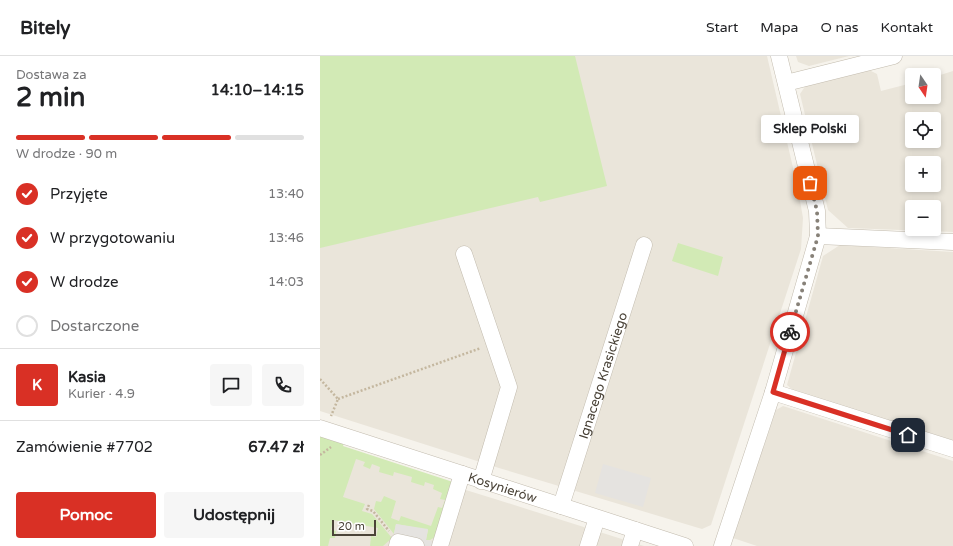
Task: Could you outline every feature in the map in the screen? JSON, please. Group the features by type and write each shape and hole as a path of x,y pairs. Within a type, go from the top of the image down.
{"street":[{"path":"722,546 773,392 818,236 817,211 779,56"},
{"path":"786,83 894,56"},
{"path":"818,236 953,242"},
{"name":"Ignacego Krasickiego","path":"561,506 644,245"},
{"path":"464,254 509,387 481,480"},
{"path":"773,392 953,449"},
{"name":"Kosynierów","path":"323,429 684,546"},
{"path":"440,546 462,474"},
{"path":"588,546 597,518"},
{"path":"630,546 635,530"},
{"path":"398,544 416,546"}],"path":[{"path":"323,429 338,399 495,343"},
{"path":"320,379 338,399"},
{"path":"368,505 367,509 373,511 398,544"}],"shaded area":[{"path":"320,56 767,56 798,189 803,218 801,249 711,525 702,529 499,468 320,411"},
{"path":"796,56 849,56 809,66 798,62"},
{"path":"869,70 877,74 881,91 905,85 905,104 941,104 941,75 953,71 953,232 941,232 941,200 905,200 905,230 848,228 828,210 800,94 806,85"},
{"path":"840,245 953,252 953,440 794,391 787,385 823,256"},
{"path":"783,406 953,461 953,546 757,546 733,538 776,410"},
{"path":"320,445 495,499 644,546 320,546"},
{"path":"603,464 651,478 643,507 595,493"},
{"path":"396,524 428,529 426,540 446,546 391,546"}],"green space":[{"path":"320,56 575,56 607,186 540,202 538,197 320,248"},
{"path":"678,243 723,257 718,276 672,261"},
{"path":"320,434 344,442 343,446 453,482 435,537 430,540 426,540 428,530 396,524 394,534 374,509 376,501 381,502 384,496 396,501 391,518 399,521 401,516 431,526 438,507 442,508 445,500 440,499 442,493 433,489 434,485 425,482 424,486 411,482 412,477 394,472 393,476 379,472 380,467 372,464 370,469 363,466 365,462 356,459 343,497 365,504 362,511 372,514 392,538 383,546 370,546 371,536 376,537 378,528 333,520 331,530 336,531 335,538 330,538 328,546 320,546"}],"way so far":[{"path":"790,332 818,236 817,211 810,183"}],"place":[{"name":"Sklep Polski","path":"810,183"}],"route":[{"path":"790,332 773,392 908,435"}]}
